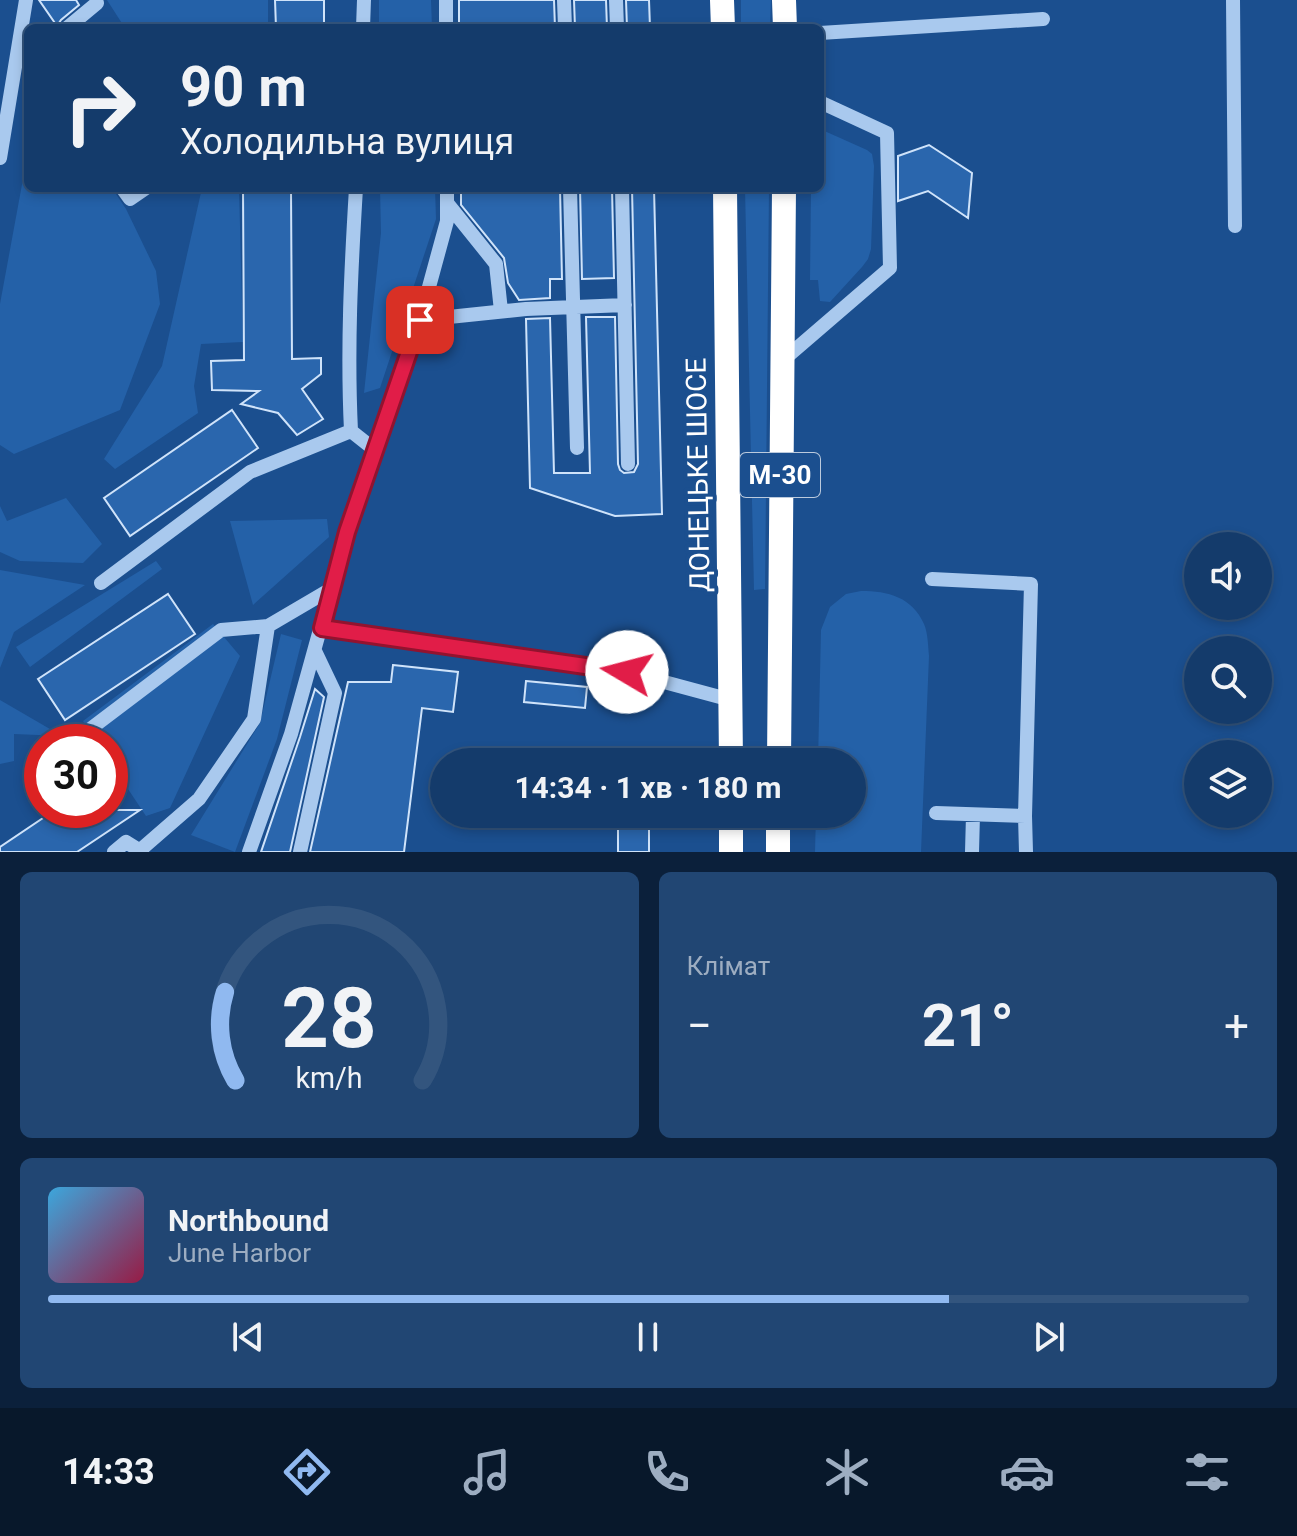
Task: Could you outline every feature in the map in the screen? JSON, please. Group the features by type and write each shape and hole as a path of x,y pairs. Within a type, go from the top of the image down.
{"highway":[{"path":"722,0 723,24"},
{"path":"784,0 785,24"},
{"name":"ДОНЕЦЬКЕ ШОСЕ","path":"725,192 731,748"},
{"name":"М-30","path":"779,748 784,192"},
{"path":"731,828 731,852"},
{"path":"778,828 778,852"}],"street":[{"path":"25,24 26,0"},
{"path":"363,24 364,0"},
{"path":"446,0 446,24"},
{"path":"564,0 565,24"},
{"path":"616,0 617,24"},
{"path":"1233,0 1235,226"},
{"path":"72,24 97,3"},
{"path":"824,33 1043,19"},
{"path":"0,158 23,52"},
{"path":"781,362 890,268 887,133 824,104"},
{"path":"125,192 130,199 140,192"},
{"path":"356,192 349,313 351,431 375,450"},
{"path":"570,192 577,448"},
{"path":"622,192 628,464"},
{"path":"447,196 496,264 501,311"},
{"path":"249,852 291,734 347,532 420,320 447,221 447,196"},
{"path":"420,320 501,311 625,305"},
{"path":"101,583 250,472 351,431"},
{"path":"932,579 1031,584 1026,852"},
{"path":"97,724 221,630 268,626 331,589"},
{"path":"114,852 126,842 140,851 199,799 254,719 268,626"},
{"path":"322,628 627,672 731,700"},
{"path":"300,852 335,693 315,651"},
{"path":"936,813 1025,816"},
{"path":"972,852 973,815"}],"shaded area":[{"path":"107,0 268,0 268,24 122,24"},
{"path":"379,0 431,0 432,24 379,24"},
{"path":"741,0 771,0 770,24 741,24"},
{"path":"824,131 872,154 871,249 862,267 830,302 820,301 818,280 810,280 811,192 824,192"},
{"path":"24,174 24,192 115,192 156,271 160,304 120,410 14,454 0,445 0,304"},
{"path":"201,192 239,192 243,342 201,344 194,386 198,413 115,469 104,459 162,366"},
{"path":"380,192 435,192 436,219 380,388 364,393 381,233"},
{"path":"745,192 769,192 765,589 754,590"},
{"path":"66,498 102,544 83,563 20,561 0,552 0,506 7,521"},
{"path":"327,519 329,537 253,605 230,521"},
{"path":"156,561 162,569 30,667 16,647"},
{"path":"0,570 85,585 14,632 0,668"},
{"path":"881,592 898,597 913,607 924,624 929,656 921,852 815,852 816,828 866,828 866,748 818,748 821,630 830,607 846,594"},
{"path":"213,624 240,656 170,808 146,816 128,789 128,724 85,724 83,721"},
{"path":"281,634 302,640 277,739 235,852 191,835 260,723"},
{"path":"0,700 41,724 24,724 24,734 14,734 14,761 0,764"}],"building":[{"path":"39,0 76,0 79,5 56,24"},
{"path":"275,0 324,0 324,24 276,24"},
{"path":"459,0 554,0 555,24 459,24"},
{"path":"574,0 606,0 607,24 575,24"},
{"path":"626,0 649,0 650,24 627,24"},
{"path":"929,145 972,173 968,218 928,191 898,201 898,156"},
{"path":"243,192 291,192 292,359 321,358 321,374 302,389 323,419 297,435 278,413 241,404 259,391 212,390 211,361 244,360"},
{"path":"461,192 560,192 562,279 550,279 550,298 519,300 508,283 504,258 461,205"},
{"path":"580,192 612,192 614,278 582,279"},
{"path":"632,192 654,192 662,514 615,516 530,488 526,319 550,318 554,473 590,473 586,317 615,317 618,464 624,473 634,472 638,464"},
{"path":"232,410 258,448 130,536 104,498"},
{"path":"168,594 195,634 65,720 38,679"},
{"path":"393,665 458,672 453,712 422,708 404,852 310,852 348,682 391,682"},
{"path":"526,681 587,687 585,708 524,702"},
{"path":"315,689 324,697 290,852 261,852 300,737"},
{"path":"128,810 140,810 128,818"},
{"path":"28,828 113,828 77,852 0,852 0,847"},
{"path":"618,828 649,828 649,852 618,852"}],"route":[{"path":"420,320 347,532 322,628 627,672"}]}
